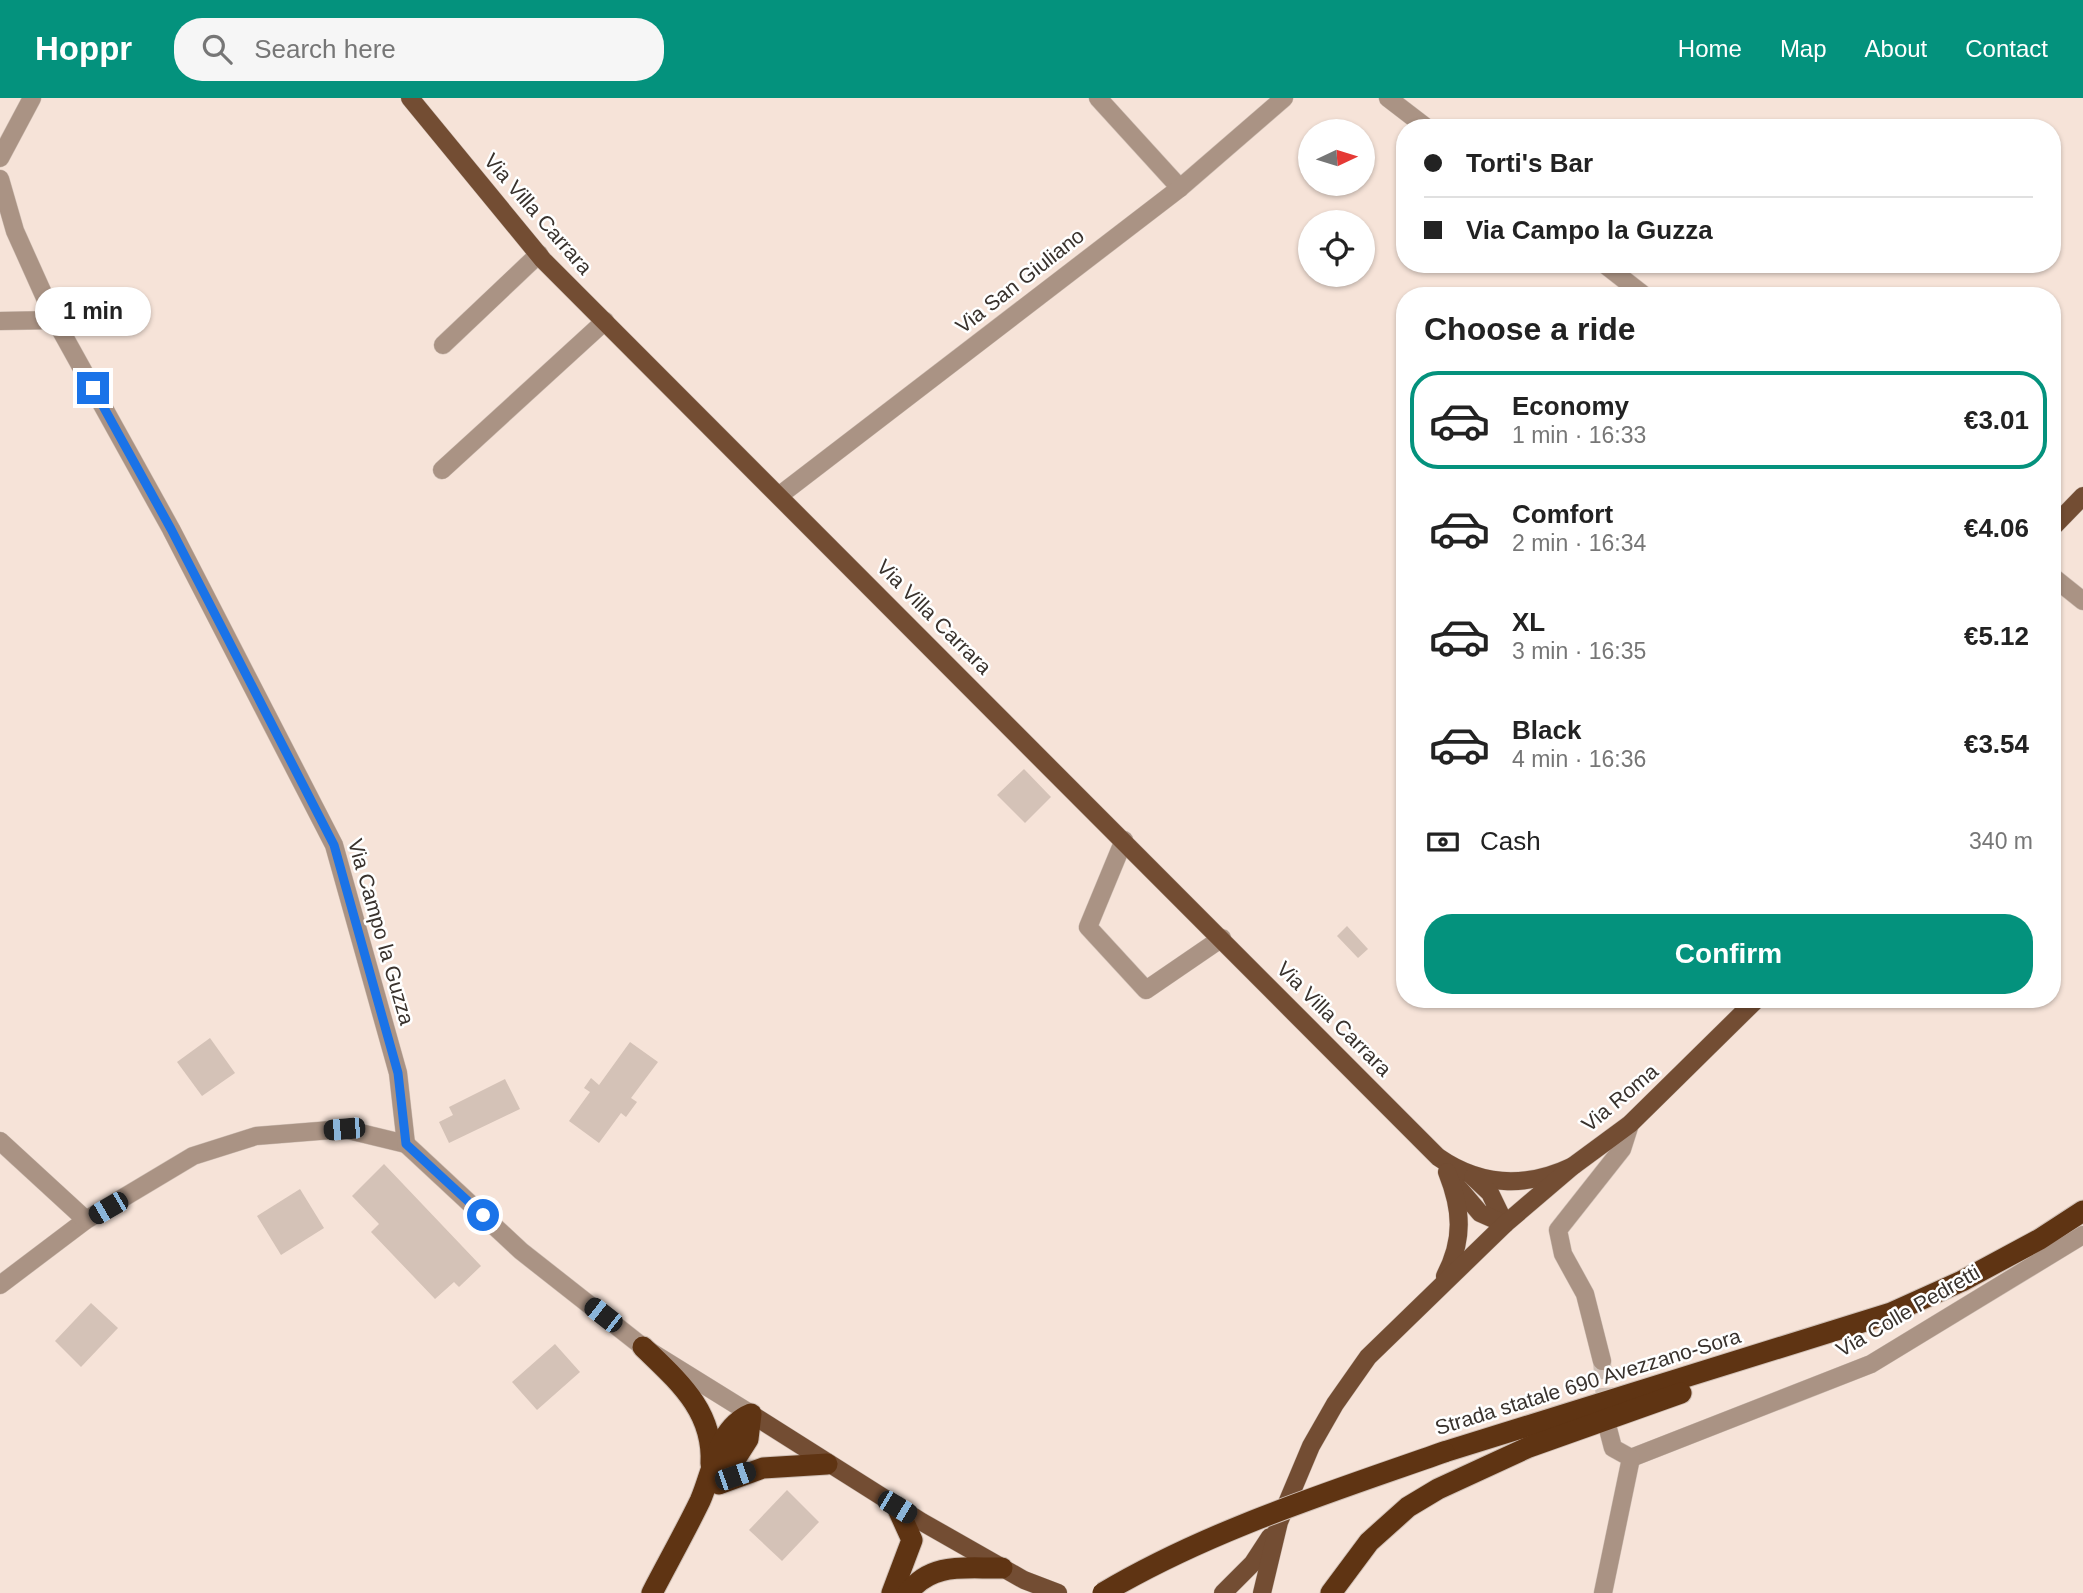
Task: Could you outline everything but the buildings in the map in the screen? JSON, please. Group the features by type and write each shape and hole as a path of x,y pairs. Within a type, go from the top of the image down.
{"highway":[{"name":"Strada statale 690 Avezzano-Sora","path":"1103,1593 1170,1555 1283,1509 1444,1452 1903,1308 1962,1281 2040,1239 2083,1211"},
{"path":"643,1347 690,1393 701,1412 710,1436 715,1474"},
{"path":"1331,1593 1369,1542 1408,1507 1438,1489 1529,1447 1708,1383 1758,1354"},
{"path":"652,1593 715,1474 748,1439 751,1414"},
{"path":"715,1474 827,1464"},
{"path":"892,1593 912,1540 897,1507"},
{"path":"908,1593 925,1577 947,1568 1002,1568"}],"main road":[{"name":"Via Villa Carrara","path":"410,98 539,254 1222,938 1443,1165"},
{"path":"2061,519 2083,496"},
{"name":"Via Roma","path":"1279,1522 1311,1446 1335,1404 1368,1357 1506,1224 1573,1166 1630,1124 1748,1008"},
{"path":"1443,1165 1470,1175 1509,1183 1549,1177 1573,1166"},
{"path":"1443,1165 1480,1213 1506,1224"},
{"path":"1440,1285 1457,1249 1461,1230 1459,1210 1443,1165"},
{"path":"1470,1175 1490,1193 1506,1224"},
{"path":"751,1414 897,1507 1002,1568 1058,1593"},
{"path":"1223,1593 1253,1563 1279,1522"},
{"path":"1262,1593 1279,1522"}],"street":[{"path":"0,158 32,98"},
{"path":"1098,98 1180,188"},
{"name":"Via San Giuliano","path":"780,495 1180,188 1284,98"},
{"path":"1388,98 1415,119"},
{"name":"Via Campo la Guzza","path":"0,179 15,231 55,320 171,529 334,845 398,1073 406,1144"},
{"path":"443,345 539,254"},
{"path":"1616,273 1633,287"},
{"path":"0,321 55,320"},
{"path":"442,470 605,320"},
{"path":"2061,583 2083,601"},
{"path":"1124,840 1088,927 1146,990 1222,938"},
{"path":"1602,1361 1585,1294 1563,1254 1558,1230 1622,1149 1630,1124"},
{"path":"0,1285 86,1220 193,1157 256,1136 344,1129 406,1144 522,1251 643,1347 751,1414"},
{"path":"0,1141 86,1220"},
{"name":"Via Colle Pedretti","path":"1631,1458 1871,1364 2083,1235"},
{"path":"1603,1593 1631,1458 1613,1448 1607,1425"}],"tunnel":[{"path":"1602,1361 1606,1413"}],"route":[{"path":"93,388 171,529 334,845 398,1073 406,1144 483,1215"}]}
